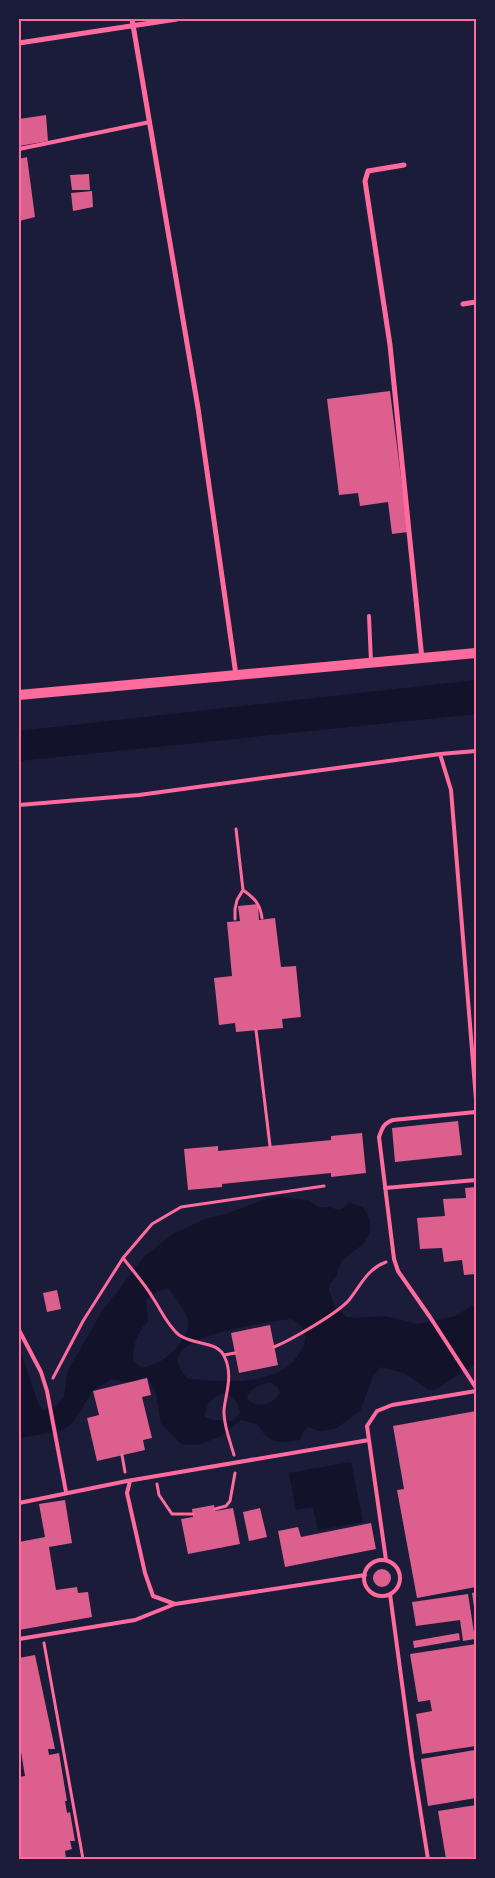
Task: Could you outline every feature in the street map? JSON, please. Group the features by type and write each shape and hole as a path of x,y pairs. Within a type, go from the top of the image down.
{"main road":[{"path":"19,695 476,653"}],"street":[{"path":"132,19 198,408 236,675"},
{"path":"19,43 177,19"},
{"path":"404,165 368,170 365,181 390,345 422,659"},
{"path":"463,304 476,302"}],"lane":[{"path":"19,150 150,122"},
{"path":"369,616 371,662"},
{"path":"19,805 139,795 440,754 476,751"},
{"path":"440,754 451,790 476,1099"},
{"path":"386,1560 367,1426 377,1411 392,1405 476,1390 430,1316 398,1271 394,1259 379,1137 381,1129 386,1123 393,1120 476,1112"},
{"path":"385,1188 476,1180"},
{"path":"19,1330 41,1372 66,1492"},
{"path":"19,1503 66,1492 369,1440"},
{"path":"128,1481 127,1493 145,1573 153,1596 175,1604"},
{"path":"386,1560 396,1566 400,1577 396,1588 390,1594 382,1596 371,1591 364,1581 365,1575 366,1569 375,1561 386,1560"},
{"path":"19,1639 135,1620 175,1604 365,1575"},
{"path":"390,1594 412,1758 428,1859"}],"path":[{"path":"235,919 237,900 243,890 236,829"},
{"path":"243,890 256,900 261,907 262,918"},
{"path":"256,1030 270,1146"},
{"path":"46,1391 83,1322 123,1258 152,1224 181,1207 324,1186"},
{"path":"123,1258 152,1296 163,1316 180,1335 199,1344 212,1345 221,1350 224,1356 230,1377 224,1418 236,1462 230,1501 226,1506 215,1509"},
{"path":"274,1346 288,1342 341,1307 349,1300 370,1271 394,1259"},
{"path":"224,1356 235,1353"},
{"path":"122,1455 128,1481"},
{"path":"155,1476 159,1495 172,1514 193,1514"},
{"path":"43,1635 83,1859"}],"shaded area":[{"path":"476,680 476,714 19,761 19,731"},
{"path":"281,1197 307,1200 319,1207 340,1210 350,1202 364,1208 370,1220 370,1232 363,1244 341,1261 336,1277 329,1285 329,1291 336,1309 347,1317 385,1316 418,1324 456,1316 471,1306 476,1305 476,1364 434,1390 428,1389 404,1373 381,1367 373,1376 360,1411 335,1429 320,1431 308,1427 303,1432 300,1440 274,1441 265,1435 257,1424 241,1420 221,1436 198,1445 181,1444 161,1424 156,1393 147,1376 131,1383 111,1379 93,1391 72,1423 61,1431 19,1438 19,1347 38,1403 43,1410 57,1405 64,1396 68,1370 103,1310 145,1256 173,1234 205,1219 229,1213 268,1198","holes":["169,1289 180,1304 188,1320 187,1331 185,1337 168,1356 156,1364 142,1368 133,1362 135,1345 138,1335 148,1321 146,1301 159,1291","292,1319 302,1328 305,1334 303,1347 294,1361 282,1370 252,1380 219,1381 188,1379 180,1368 178,1362 179,1355 185,1348 197,1341 230,1330","270,1382 277,1387 280,1393 269,1403 256,1404 247,1399 250,1392","228,1393 237,1403 240,1413 232,1421 213,1420 205,1417 205,1412 211,1400"]},
{"path":"351,1462 363,1522 318,1530 313,1507 296,1510 289,1473"}],"building":[{"path":"46,115 48,141 19,146 19,119"},
{"path":"27,157 35,217 19,221 19,159"},
{"path":"89,174 90,190 72,190 70,175"},
{"path":"92,191 93,207 73,211 71,193"},
{"path":"390,391 408,532 392,534 388,502 360,506 358,493 339,495 327,399"},
{"path":"258,904 259,920 275,918 281,967 296,966 301,1017 282,1019 283,1028 236,1032 235,1023 219,1025 214,978 232,976 227,922 240,921 238,906"},
{"path":"458,1121 462,1155 395,1162 392,1128"},
{"path":"362,1133 366,1173 331,1177 331,1173 222,1184 222,1187 188,1190 184,1149 218,1146 218,1151 331,1140 331,1136"},
{"path":"476,1187 476,1274 464,1275 462,1260 444,1262 442,1248 420,1249 417,1218 445,1216 443,1199 466,1198 465,1188"},
{"path":"57,1290 61,1309 47,1312 43,1293"},
{"path":"270,1325 278,1365 239,1373 231,1333"},
{"path":"147,1378 151,1395 142,1397 152,1438 143,1440 145,1450 97,1461 87,1418 99,1415 93,1391"},
{"path":"476,1411 476,1587 417,1598 397,1490 404,1489 393,1426"},
{"path":"65,1500 72,1543 49,1547 56,1590 77,1587 78,1593 88,1592 92,1617 19,1630 19,1542 45,1537 39,1504"},
{"path":"214,1505 215,1511 233,1508 240,1544 188,1554 181,1519 193,1517 192,1509"},
{"path":"260,1508 267,1537 249,1541 243,1512"},
{"path":"371,1523 376,1549 285,1567 278,1531 298,1527 301,1537"},
{"path":"382,1569 388,1572 391,1578 388,1584 382,1587 376,1584 373,1578 376,1572"},
{"path":"476,1592 476,1613 475,1614 472,1593"},
{"path":"468,1594 475,1639 463,1641 460,1620 416,1626 412,1602"},
{"path":"459,1633 460,1640 414,1648 413,1641"},
{"path":"476,1644 476,1746 422,1754 416,1714 432,1711 430,1700 418,1702 410,1654"},
{"path":"35,1655 55,1749 48,1749 49,1755 59,1753 67,1801 65,1801 67,1813 70,1812 75,1841 70,1841 72,1849 65,1851 66,1859 19,1859 19,1777 25,1776 19,1740 19,1658"},
{"path":"475,1750 476,1798 428,1806 421,1759"},
{"path":"476,1805 476,1859 446,1859 438,1811"}]}
